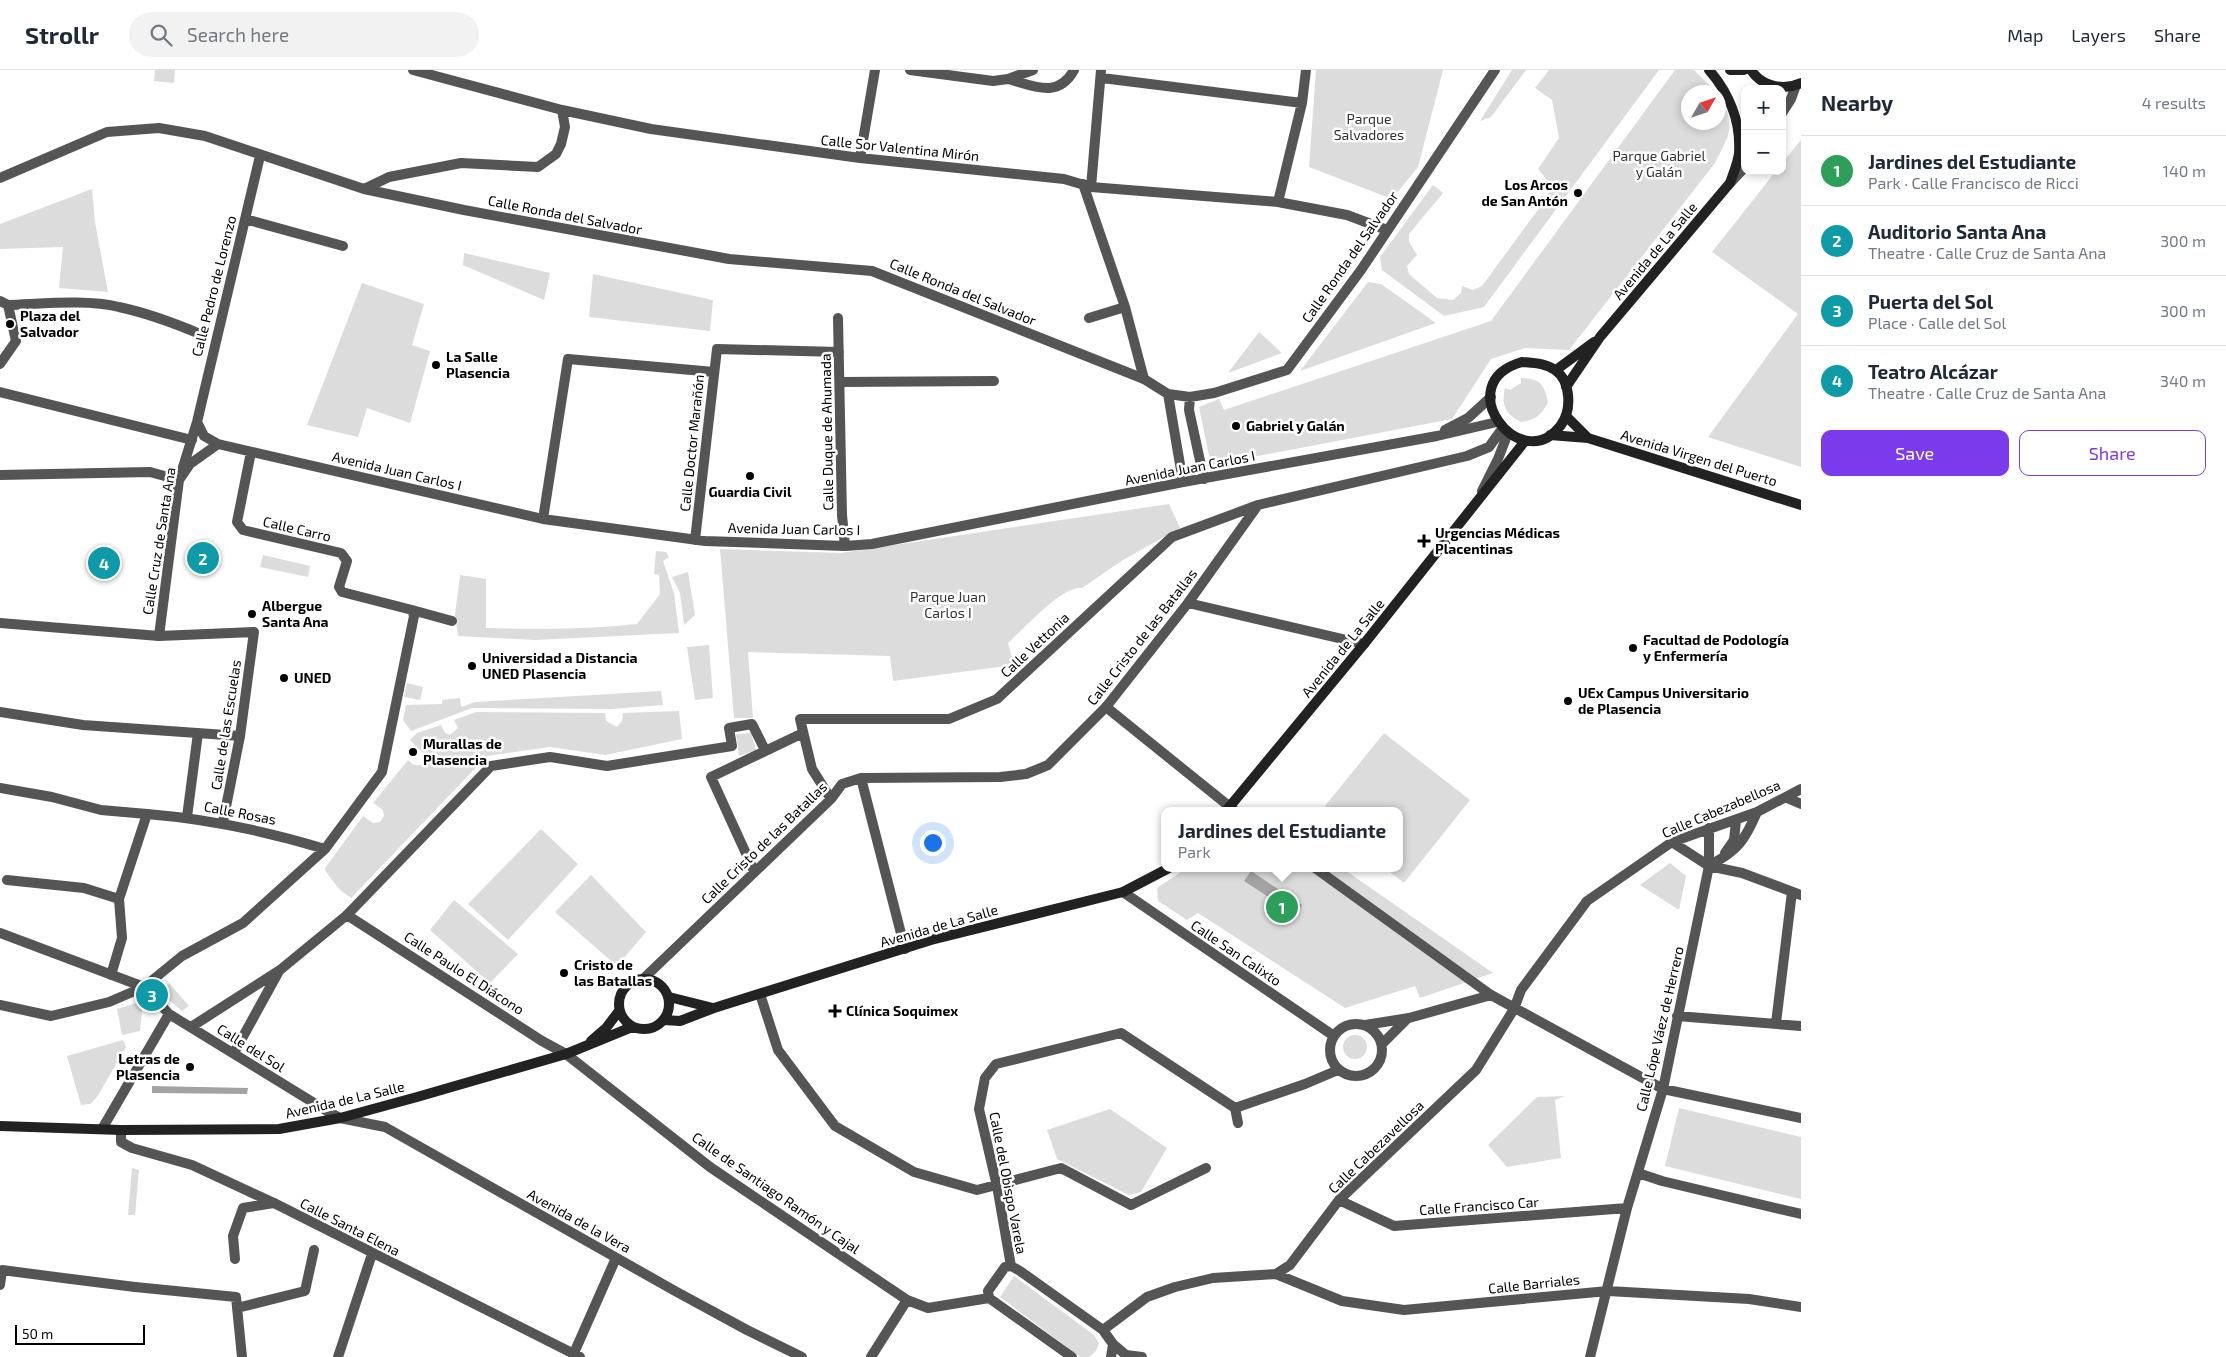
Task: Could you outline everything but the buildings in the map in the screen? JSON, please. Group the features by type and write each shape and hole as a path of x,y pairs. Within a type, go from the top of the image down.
{"main road":[{"path":"1709,70 1722,85 1735,113 1739,153"},
{"path":"1730,70 1744,70"},
{"path":"1751,70 1761,85"},
{"path":"1786,87 1799,84"},
{"path":"1730,183 1741,147"},
{"name":"Avenida de La Salle","path":"1566,387 1600,337 1730,183"},
{"name":"Avenida de La Salle","path":"1556,370 1600,337"},
{"path":"1522,362 1540,363 1556,370 1566,387 1566,416 1555,432 1550,435 1525,441 1503,428 1492,412 1491,397 1494,380 1511,365 1522,362"},
{"name":"Avenida Virgen del Puerto","path":"1566,416 1588,438"},
{"name":"Avenida Virgen del Puerto","path":"1550,435 1588,438 1801,505"},
{"name":"Avenida de La Salle","path":"1232,807 1525,441"},
{"name":"Avenida de La Salle","path":"664,1020 680,1021 714,1008 931,940 1123,892 1161,872"},
{"path":"643,979 659,984 669,997 670,1005 664,1020 659,1025 646,1030 632,1027 626,1022 619,1011 620,996 623,989 636,980 643,979"},
{"path":"669,997 714,1008"},
{"name":"Avenida de La Salle","path":"586,1046 606,1028 619,1011"},
{"name":"Avenida de La Salle","path":"0,1126 121,1130 279,1129 340,1118 566,1054 632,1027"}],"street":[{"name":"Calle Sor Valentina Mirón","path":"413,70 562,110 651,130 860,158 1064,179 1087,186 1278,202 1347,215 1387,230"},
{"path":"860,158 874,70"},
{"path":"910,70 993,80 1008,80 1050,89 1060,86 1068,80 1074,70"},
{"path":"1008,80 1033,70"},
{"path":"1278,202 1302,103 1306,70"},
{"name":"Calle Ronda del Salvador","path":"0,178 107,132 159,128 205,136 260,156 364,189 728,260 872,271 1144,379 1168,394 1190,397 1214,393 1287,370 1361,270 1494,70"},
{"path":"1144,379 1125,307 1087,186 1101,74 1302,103"},
{"path":"1786,107 1799,84"},
{"path":"364,189 389,177 461,163 538,167 556,154 561,144 565,127 562,110"},
{"name":"Calle Pedro de Lorenzo","path":"197,422 260,156"},
{"path":"1730,183 1741,171"},
{"path":"244,219 343,246"},
{"path":"0,364 16,342 4,303 118,306 169,321 200,334"},
{"path":"1089,318 1125,307"},
{"name":"Calle Duque de Ahumada","path":"838,318 842,515 845,546"},
{"name":"Calle Doctor Marañón","path":"695,540 717,349 839,352"},
{"path":"543,519 568,359 714,372"},
{"path":"840,382 994,381"},
{"path":"0,392 192,440 218,444"},
{"path":"1168,394 1182,482"},
{"path":"1190,397 1189,410 1204,479"},
{"name":"Avenida Juan Carlos I","path":"1430,437 1468,418 1491,397"},
{"name":"Calle Cruz de Santa Ana","path":"159,636 179,480 197,422"},
{"name":"Avenida Juan Carlos I","path":"197,422 204,436 218,444 543,519 695,540 845,546 872,544 1182,482 1430,437 1503,428"},
{"path":"1258,505 1467,456 1488,447 1503,428"},
{"name":"Avenida de La Salle","path":"1478,499 1498,459 1503,428"},
{"path":"0,475 150,472 179,480 190,464 218,444"},
{"name":"Calle Carro","path":"251,452 237,522 243,530 341,553 347,561 339,587 342,592 452,621"},
{"name":"Calle Cristo de las Batallas","path":"643,979 831,799 842,784 861,778 1000,777 1026,774 1048,764 1106,707 1188,603 1258,505"},
{"name":"Calle Vettonia","path":"803,734 800,719 949,719 997,699 1172,537 1258,505"},
{"path":"1188,603 1364,644"},
{"path":"0,1004 51,1016 148,991 182,956 243,923 310,860 325,849 382,772 414,616 412,610"},
{"path":"0,623 159,636"},
{"name":"Calle de las Escuelas","path":"159,636 254,632 240,736 223,822"},
{"path":"1106,707 1228,807"},
{"path":"0,712 83,725 240,736"},
{"path":"191,1027 280,970 347,915 491,766 550,757 606,766 616,765 732,746 729,728 752,724 765,750"},
{"path":"187,817 198,733"},
{"path":"754,871 712,777 765,750 803,734 812,769 831,799"},
{"path":"861,778 905,948"},
{"name":"Calle Rosas","path":"0,788 52,797 101,810 223,822 275,833 325,849"},
{"name":"Calle Cabezabellosa","path":"1514,1009 1521,990 1587,900 1672,842 1709,828 1736,821 1787,798 1801,789"},
{"path":"1787,798 1801,804"},
{"path":"1710,865 1731,853 1742,842 1757,812"},
{"path":"112,975 122,938 119,899 147,814"},
{"path":"1710,865 1727,851 1734,840 1736,821"},
{"name":"Calle Lópe Váez de Herrero","path":"1590,1357 1608,1291 1627,1208 1663,1089 1710,865 1709,828"},
{"path":"1672,842 1710,865 1742,873 1797,894 1776,1022"},
{"path":"1321,872 1490,995 1663,1089 1801,1118"},
{"path":"7,880 84,888 119,899"},
{"name":"Calle San Calixto","path":"1123,892 1334,1036"},
{"name":"Calle Paulo El Diácono","path":"347,915 542,1041 566,1054"},
{"name":"Calle del Sol","path":"0,933 112,975 148,991 169,1014 340,1118"},
{"path":"234,1053 280,970"},
{"path":"760,994 778,1050 834,1126 914,1172 977,1190 1061,1168 1131,1205 1206,1168"},
{"path":"1365,1025 1372,1029 1382,1044 1381,1060 1370,1073 1354,1077 1338,1070 1330,1058 1330,1042 1347,1025 1365,1025 1409,1018 1490,995"},
{"name":"Calle Cabezavellosa","path":"1276,1274 1290,1265 1339,1200 1476,1070 1514,1009"},
{"path":"102,1129 169,1014"},
{"path":"1677,1016 1776,1022 1801,1026"},
{"path":"1382,1044 1409,1018"},
{"name":"Calle del Obispo Varela","path":"1011,1266 997,1186 979,1109 984,1078 996,1064 1121,1034 1235,1108"},
{"name":"Calle de Santiago Ramón y Cajal","path":"566,1054 710,1167 907,1300 928,1308 988,1298"},
{"path":"1238,1122 1235,1108 1305,1084 1338,1070"},
{"name":"Avenida de la Vera","path":"340,1118 385,1127 616,1258 747,1330 802,1357"},
{"name":"Calle Santa Elena","path":"121,1130 121,1142 132,1148 192,1165 274,1203 372,1254 577,1355"},
{"path":"1638,1173 1662,1181 1801,1214"},
{"name":"Calle Francisco Car","path":"1339,1200 1394,1226 1627,1208"},
{"path":"235,1259 233,1236 243,1208 274,1203"},
{"path":"237,1308 305,1291 314,1250"},
{"path":"338,1357 372,1254"},
{"path":"577,1355 616,1258"},
{"path":"1072,1357 988,1298 988,1290 1005,1267 1011,1266 1103,1330 1113,1352 1142,1357"},
{"path":"0,1285 2,1270 136,1287 236,1297 242,1357"},
{"path":"1103,1330 1147,1296 1213,1278 1276,1274"},
{"name":"Calle Barriales","path":"1276,1274 1342,1301 1404,1310 1608,1291 1749,1299 1801,1307"},
{"path":"871,1357 907,1300"}],"green space":[{"path":"155,70 175,70 174,83 154,81"},
{"name":"Parque Salvadores","path":"1316,70 1443,70 1418,167 1392,199 1309,167"},
{"path":"1512,70 1526,70 1491,117 1480,121"},
{"path":"1549,70 1659,70 1484,307 1444,316 1382,270 1380,257 1433,185 1443,193 1409,234 1409,242 1417,255 1407,266 1409,274 1437,298 1453,300 1461,293 1462,286 1473,290 1482,286 1548,196 1547,180 1538,169 1559,138 1552,100 1535,88"},
{"name":"Parque Gabriel y Galán","path":"1675,70 1694,70 1709,85 1681,85 1681,130 1726,130 1726,109 1730,122 1728,137 1715,163 1569,350 1525,348 1491,359 1452,419 1211,465 1199,407 1219,399 1224,410 1491,321"},
{"path":"1801,140 1801,467 1708,437 1798,314 1712,252 1773,175 1786,175 1786,158"},
{"path":"92,189 95,222 108,292 59,288 63,247 0,249 0,224"},
{"path":"464,253 550,273 544,300 463,265"},
{"path":"593,274 713,300 710,331 589,317"},
{"path":"1368,282 1381,284 1436,323 1300,371"},
{"path":"362,283 424,304 412,345 430,351 410,423 367,408 358,437 307,425"},
{"path":"1259,332 1282,353 1228,373"},
{"path":"1521,378 1537,381 1543,387 1548,402 1538,416 1521,422 1508,412 1504,399 1505,388 1510,390 1521,383"},
{"name":"Parque Juan Carlos I","path":"1169,504 1180,528 1123,560 1082,588 1073,589 1064,594 1033,618 1008,643 1014,665 893,681 890,656 748,652 753,718 734,718 720,549 841,553"},
{"path":"656,551 666,552 669,557 663,561 674,593 679,633 535,640 458,636 455,614 460,575 486,579 486,628 543,629 637,624 660,594 659,575 654,574"},
{"path":"263,555 310,566 308,577 260,567"},
{"path":"688,572 695,615 684,625 680,593 672,577"},
{"path":"709,645 713,698 695,700 687,647"},
{"path":"407,683 423,687 420,700 404,697"},
{"path":"661,691 663,705 612,709 472,708 411,731 403,720 406,705 442,704 442,700 460,698 461,707 475,702"},
{"path":"679,711 682,739 605,755 550,747 487,756 351,898 340,890 326,872 325,868 363,816 373,823 380,822 384,816 383,810 373,803 408,760 414,765 421,765 425,760 423,753 410,740 417,733 441,725 445,733 450,735 458,728 454,720 476,712 605,713 606,721 617,727 622,721 623,713"},
{"path":"751,733 756,750 739,756 736,734"},
{"path":"1384,733 1470,800 1404,883 1390,872 1403,872 1403,807 1324,807"},
{"path":"541,829 578,864 508,940 468,904"},
{"path":"1670,863 1686,876 1679,910 1640,885"},
{"path":"1181,872 1348,872 1493,973 1420,998 1415,986 1345,1008 1198,913 1187,920 1158,901 1157,888"},
{"path":"591,875 646,932 617,966 555,912"},
{"path":"454,900 518,954 490,983 430,930"},
{"path":"169,983 189,1006 182,1011 159,991"},
{"path":"143,1001 140,1031 122,1035 117,1009"},
{"path":"1355,1035 1363,1039 1367,1047 1363,1055 1355,1059 1347,1055 1343,1047 1347,1039"},
{"path":"123,1040 126,1047 97,1097 90,1104 81,1105 67,1056"},
{"path":"1565,1096 1555,1100 1561,1158 1507,1167 1488,1145 1537,1097"},
{"path":"1679,1108 1801,1137 1801,1199 1665,1166"},
{"path":"1110,1109 1167,1148 1141,1192 1129,1195 1057,1159 1047,1130"},
{"path":"132,1168 139,1170 135,1215 128,1215"},
{"path":"1014,1276 1094,1335 1099,1343 1096,1351 1089,1357 1080,1357 1000,1297"}],"shaded area":[{"path":"1250,872 1252,872 1302,905 1296,915 1244,881"},
{"path":"152,1086 248,1088 247,1094 152,1093"}],"place":[{"name":"Los Arcos de San Antón","path":"1578,193"},
{"name":"Plaza del Salvador","path":"10,324"},
{"name":"La Salle Plasencia","path":"436,365"},
{"name":"Gabriel y Galán","path":"1236,426"},
{"name":"Guardia Civil","path":"750,476"},
{"name":"Urgencias Médicas Placentinas","path":"1424,541"},
{"name":"Auditorio Santa Ana","path":"203,558"},
{"name":"Teatro Alcázar","path":"104,563"},
{"name":"Albergue Santa Ana","path":"252,614"},
{"name":"Facultad de Podología y Enfermería","path":"1633,648"},
{"name":"Universidad a Distancia UNED Plasencia","path":"472,666"},
{"name":"UNED","path":"284,678"},
{"name":"UEx Campus Universitario de Plasencia","path":"1568,701"},
{"name":"Murallas de Plasencia","path":"413,752"},
{"name":"Jardines del Estudiante","path":"1282,907"},
{"name":"Cristo de las Batallas","path":"564,973"},
{"name":"Puerta del Sol","path":"152,995"},
{"name":"Clínica Soquimex","path":"835,1011"},
{"name":"Letras de Plasencia","path":"190,1067"}]}
